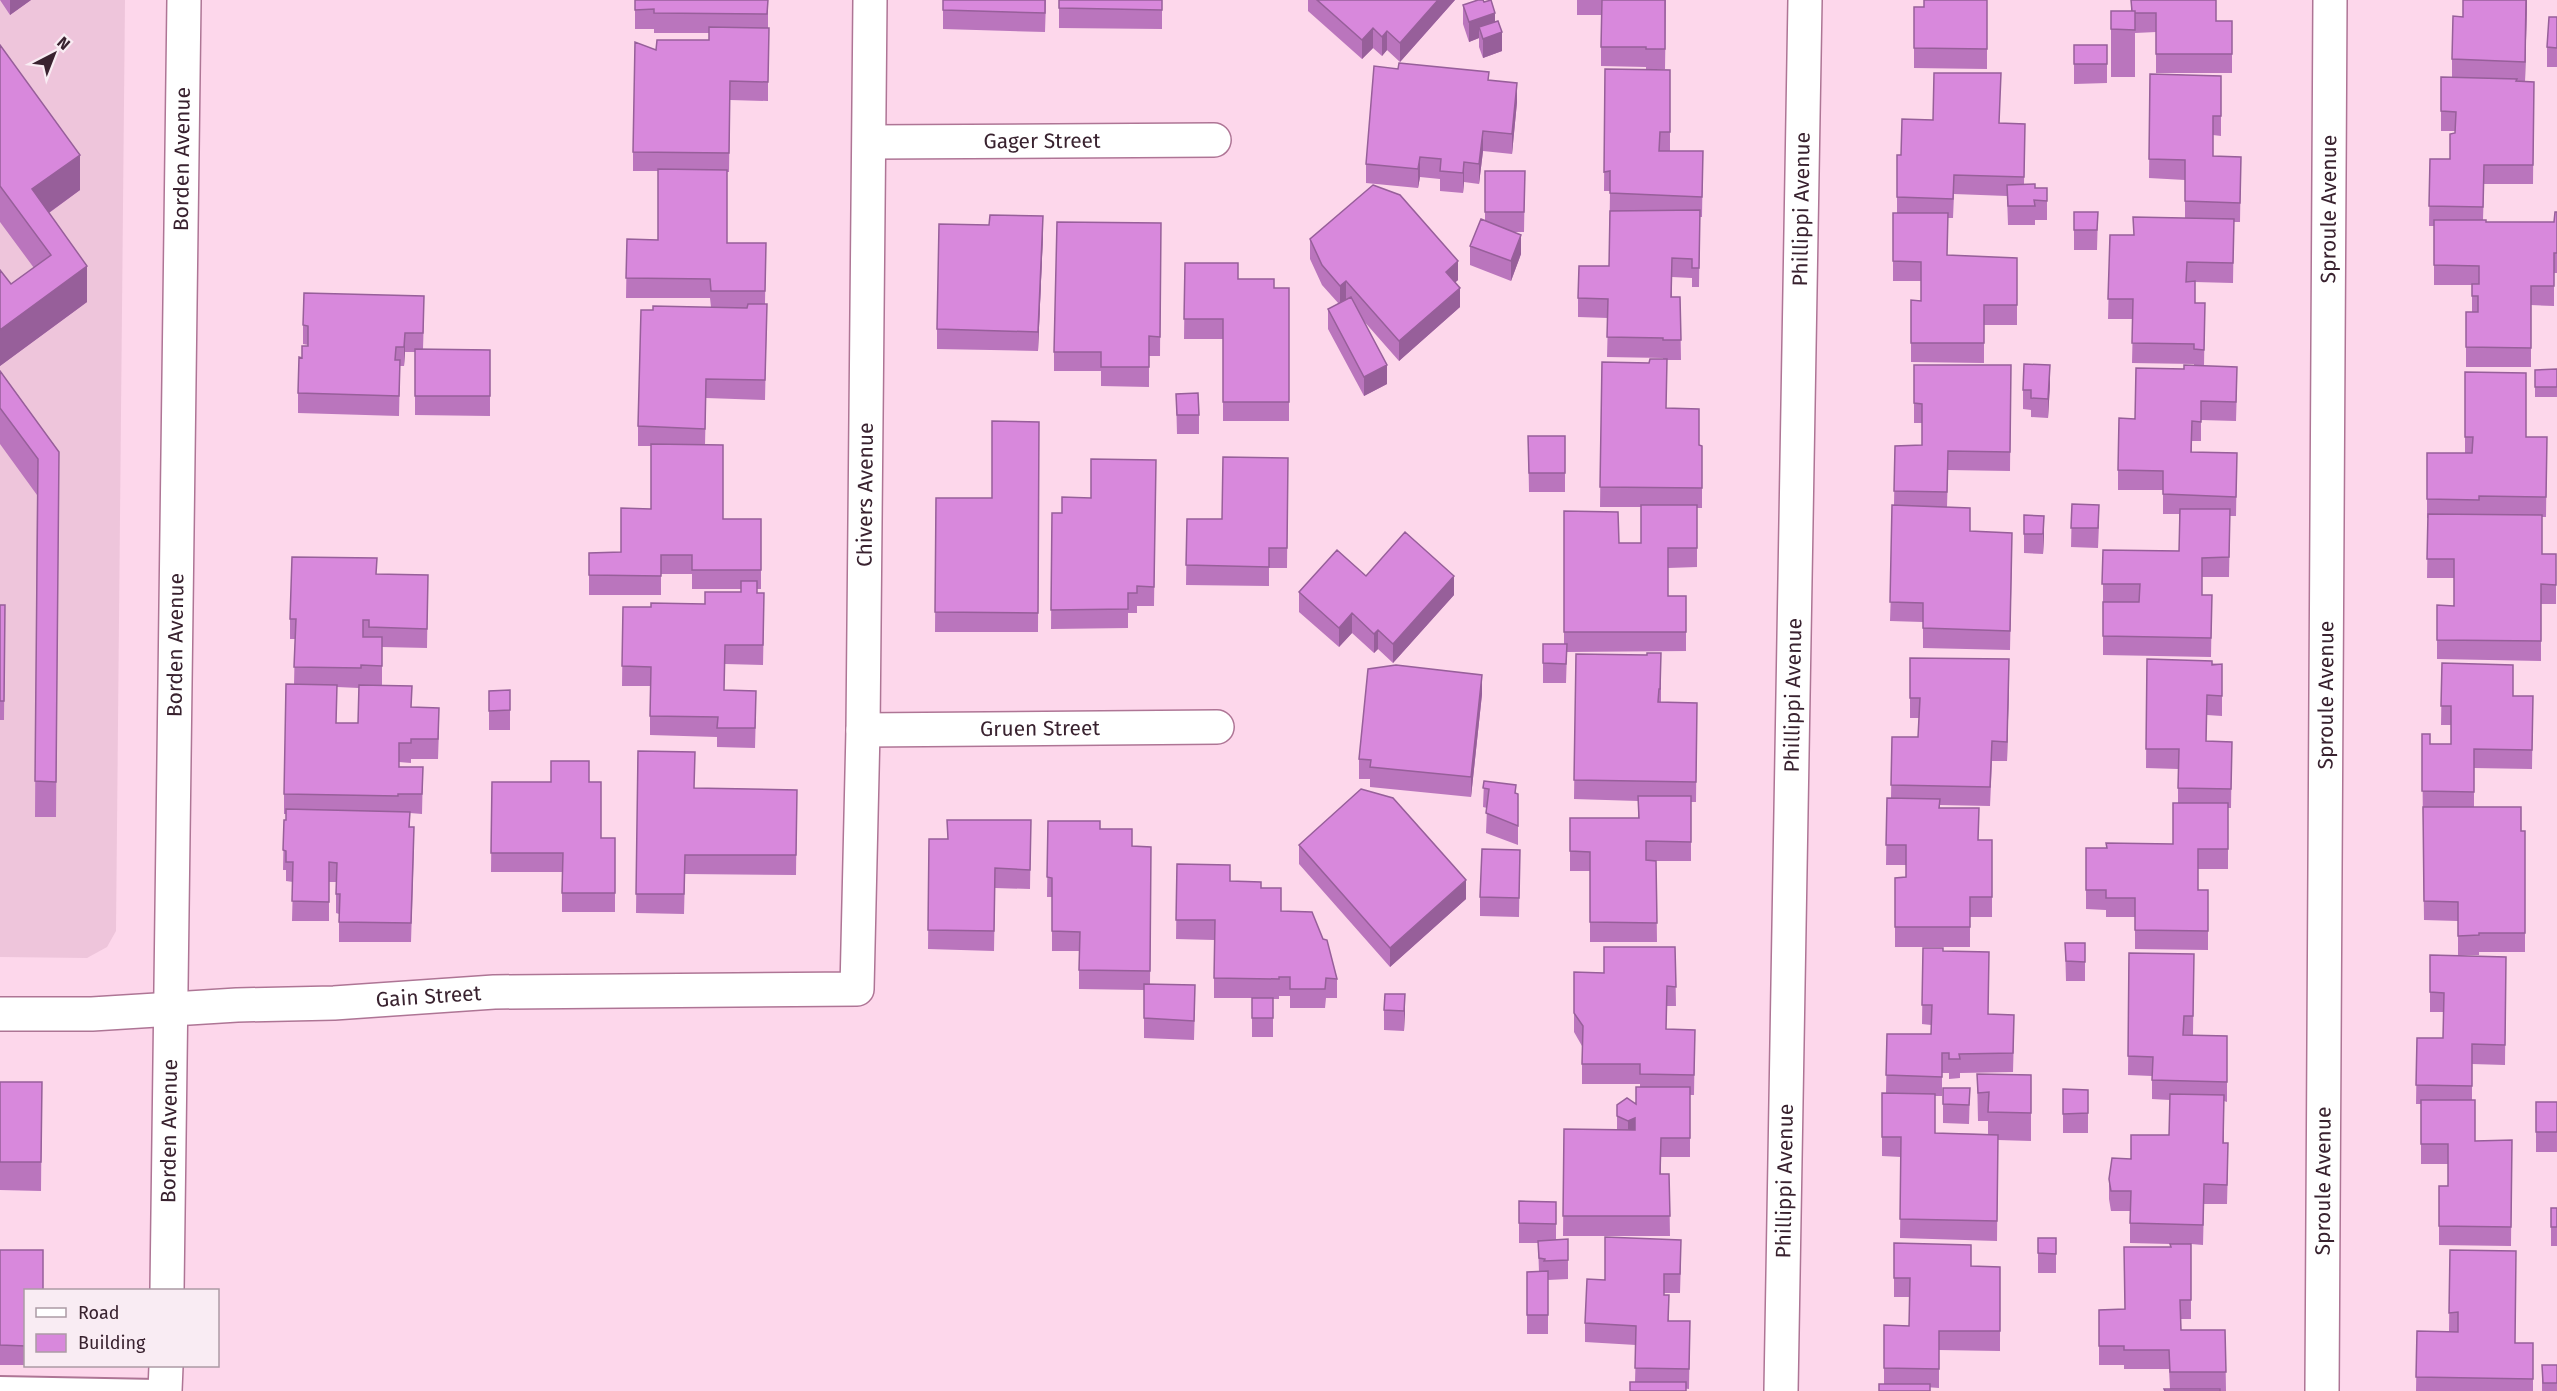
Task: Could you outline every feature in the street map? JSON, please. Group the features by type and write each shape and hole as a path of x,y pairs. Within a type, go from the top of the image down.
{"street":[{"name":"Borden Avenue","path":"167,1289 184,0"},
{"name":"Chivers Avenue","path":"857,989 863,730 870,0"},
{"name":"Phillippi Avenue","path":"1781,1391 1805,0"},
{"name":"Sproule Avenue","path":"2322,1391 2330,0"},
{"name":"Gager Street","path":"870,142 1214,140"},
{"name":"Gruen Street","path":"863,730 1217,727"},
{"name":"Gain Street","path":"0,1014 170,1011 237,1005 334,1003 494,992 857,989"},
{"path":"165,1391 166,1367"}],"lane":[{"path":"0,1388 157,1391"}],"shaded area":[{"path":"0,0 125,0 116,931 107,947 87,958 0,957"}],"building":[{"path":"635,0 768,0 767,14 654,13 654,9 635,10"},
{"path":"943,0 1045,0 1045,13 943,10"},
{"path":"1059,0 1162,0 1162,10 1059,8"},
{"path":"1317,0 1438,0 1400,43 1387,31 1382,37 1373,28 1362,40"},
{"path":"1478,0 1484,2 1491,0 1495,13 1469,22 1463,5"},
{"path":"1602,0 1665,0 1665,49 1601,47"},
{"path":"1924,0 1987,0 1987,49 1914,48 1914,7 1924,7"},
{"path":"2131,0 2216,0 2216,21 2232,21 2232,54 2156,54 2156,13 2135,13 2132,11"},
{"path":"2463,0 2526,0 2525,62 2452,59 2453,16 2463,17"},
{"path":"2111,11 2135,11 2135,30 2111,29"},
{"path":"2549,17 2557,17 2557,48 2547,47"},
{"path":"1498,21 1502,32 1483,39 1479,27"},
{"path":"709,27 769,28 768,82 730,81 729,153 633,152 635,42 656,50 657,40 709,40"},
{"path":"0,45 80,155 32,189 87,266 0,330 0,270 11,284 51,255 0,186"},
{"path":"2074,45 2107,45 2107,64 2074,64"},
{"path":"1399,63 1489,72 1488,80 1517,83 1512,134 1483,131 1479,164 1464,162 1463,173 1440,171 1441,159 1420,157 1418,169 1366,164 1374,66 1398,69"},
{"path":"1605,69 1670,70 1670,132 1660,132 1659,151 1703,151 1702,197 1610,193 1610,171 1604,172"},
{"path":"1934,73 2001,73 1999,123 2025,124 2024,177 1954,175 1953,199 1897,197 1897,155 1901,155 1902,119 1933,120"},
{"path":"2150,74 2221,76 2221,116 2213,116 2213,156 2241,157 2240,203 2185,201 2185,160 2149,159"},
{"path":"2441,77 2517,79 2516,81 2534,82 2533,165 2484,165 2483,207 2429,206 2430,159 2450,159 2450,134 2455,133 2456,112 2441,111"},
{"path":"658,169 727,170 727,243 766,243 765,291 711,291 710,279 626,278 627,239 658,240"},
{"path":"1485,171 1525,171 1524,212 1485,212"},
{"path":"2035,184 2035,188 2047,188 2047,201 2034,200 2035,206 2008,206 2007,185"},
{"path":"1373,185 1400,195 1458,261 1446,272 1460,288 1399,341 1346,281 1340,286 1322,265 1310,239"},
{"path":"1700,210 1699,268 1692,268 1692,259 1672,258 1671,297 1680,297 1681,340 1607,337 1608,299 1578,298 1579,266 1609,266 1610,211"},
{"path":"2074,212 2098,212 2097,230 2074,230"},
{"path":"2555,212 2557,212 2557,253 2554,253 2554,286 2531,286 2531,348 2466,347 2466,312 2478,312 2478,296 2472,296 2472,284 2479,284 2479,266 2434,265 2434,220 2554,222"},
{"path":"1893,213 1948,213 1947,255 2017,258 2017,305 1984,305 1984,343 1911,343 1911,300 1921,301 1921,262 1893,261"},
{"path":"990,215 1043,216 1038,332 937,329 939,224 989,225"},
{"path":"2133,217 2234,219 2233,263 2187,262 2186,282 2195,281 2195,303 2205,303 2204,350 2194,349 2194,344 2132,343 2133,299 2108,299 2110,235 2134,235"},
{"path":"1481,219 1521,235 1511,261 1470,246"},
{"path":"1057,222 1161,223 1160,337 1149,336 1149,367 1101,367 1101,352 1054,352"},
{"path":"1185,263 1238,263 1238,279 1274,279 1274,288 1289,288 1289,402 1223,402 1223,319 1184,319"},
{"path":"304,293 424,296 423,333 405,333 404,347 396,347 395,360 400,360 399,396 298,393 299,357 302,358 302,346 308,346 308,326 303,325"},
{"path":"1351,297 1387,365 1364,377 1328,309"},
{"path":"748,304 767,304 765,380 706,379 705,429 638,426 641,310 653,310 653,306 747,308"},
{"path":"415,349 490,350 490,396 415,396"},
{"path":"1650,359 1667,359 1666,408 1699,409 1702,488 1600,487 1602,362 1649,363"},
{"path":"2024,364 2050,365 2048,399 2031,398 2031,390 2023,390"},
{"path":"1914,365 2011,365 2010,452 1948,451 1947,492 1894,491 1895,446 1922,445 1922,404 1914,403"},
{"path":"2184,365 2237,367 2236,402 2201,401 2201,422 2192,421 2191,452 2237,453 2236,497 2163,494 2163,471 2118,470 2119,418 2135,419 2136,368 2184,369"},
{"path":"2557,369 2557,387 2535,387 2535,370"},
{"path":"0,371 59,452 56,782 35,781 38,459 0,408"},
{"path":"2465,372 2526,373 2526,437 2547,437 2546,497 2479,496 2479,500 2427,499 2427,453 2472,453 2473,437 2465,437"},
{"path":"1198,393 1199,415 1177,415 1176,394"},
{"path":"992,421 1039,422 1038,613 935,612 936,498 992,498"},
{"path":"1528,436 1565,436 1565,473 1529,473"},
{"path":"651,444 723,445 723,519 761,519 761,570 692,570 692,555 661,555 661,576 589,575 589,553 621,552 621,508 651,509"},
{"path":"1223,457 1288,458 1287,548 1269,548 1269,567 1186,565 1187,519 1222,519"},
{"path":"1091,459 1156,460 1154,587 1137,586 1137,593 1128,593 1128,609 1051,610 1052,513 1062,513 1062,497 1091,498"},
{"path":"2072,504 2099,505 2098,528 2071,528"},
{"path":"1641,505 1697,505 1697,548 1668,548 1668,596 1686,596 1686,632 1564,632 1564,511 1618,512 1619,543 1641,543"},
{"path":"1892,505 1970,508 1970,531 2012,533 2010,631 1923,628 1923,603 1890,602"},
{"path":"2180,509 2230,509 2229,557 2202,558 2202,595 2212,595 2211,638 2103,636 2103,602 2139,602 2140,584 2102,584 2103,550 2179,551"},
{"path":"2428,514 2542,515 2542,554 2556,554 2556,585 2541,584 2541,641 2437,640 2437,605 2454,606 2454,559 2427,559"},
{"path":"2024,515 2044,516 2043,534 2024,534"},
{"path":"1405,532 1454,576 1393,644 1378,630 1374,634 1352,613 1339,628 1299,592 1337,550 1366,576"},
{"path":"292,557 377,558 376,574 428,575 427,629 369,627 369,620 363,620 363,637 382,637 382,666 294,667 296,619 290,619"},
{"path":"741,581 757,581 757,593 764,593 763,645 725,645 724,690 756,691 755,728 717,728 718,717 650,716 651,667 622,666 623,607 651,607 651,603 705,604 705,592 741,592"},
{"path":"0,605 5,605 4,701 0,701"},
{"path":"1543,644 1567,644 1566,664 1543,663"},
{"path":"1647,653 1661,653 1658,702 1697,703 1696,782 1574,780 1576,654 1647,655"},
{"path":"1910,658 2009,659 2007,742 1992,741 1990,787 1891,785 1892,737 1918,737 1920,698 1910,698"},
{"path":"2147,659 2212,661 2212,665 2222,664 2222,696 2207,695 2206,741 2232,742 2231,789 2178,788 2179,749 2146,749"},
{"path":"2442,663 2513,665 2513,696 2533,696 2532,750 2474,749 2474,792 2422,791 2422,734 2430,734 2430,744 2451,744 2451,706 2441,706"},
{"path":"1396,665 1482,675 1471,777 1370,767 1371,760 1359,759 1368,669"},
{"path":"286,684 337,685 336,723 358,723 359,685 412,686 411,707 439,708 438,739 411,739 411,743 399,743 399,767 423,767 422,794 398,794 398,796 284,794"},
{"path":"510,690 510,710 489,711 489,691"},
{"path":"638,751 695,752 694,788 797,790 796,855 685,855 684,894 636,894"},
{"path":"551,761 589,761 589,782 601,782 601,838 615,838 615,893 562,893 563,853 491,853 492,782 551,782"},
{"path":"1484,781 1516,785 1518,826 1486,813 1489,789 1483,788"},
{"path":"1361,789 1393,798 1466,880 1390,948 1299,845"},
{"path":"1638,796 1691,796 1691,842 1646,841 1646,860 1656,861 1657,923 1590,922 1590,852 1570,851 1570,818 1639,818"},
{"path":"1887,798 1940,799 1939,808 1979,808 1978,840 1992,840 1992,897 1970,897 1970,927 1895,927 1895,878 1906,877 1906,845 1886,845"},
{"path":"2173,803 2228,803 2228,849 2198,849 2198,890 2208,890 2208,931 2135,930 2135,898 2106,898 2106,890 2086,890 2086,848 2107,848 2106,843 2173,844"},
{"path":"2423,807 2521,807 2521,831 2525,831 2525,933 2479,933 2479,935 2458,936 2458,902 2424,901"},
{"path":"286,809 410,812 409,827 414,827 411,923 339,922 340,894 336,894 337,863 329,862 329,902 292,901 293,862 286,862 286,851 283,850"},
{"path":"947,820 1031,820 1030,870 995,868 994,931 928,930 929,839 948,839"},
{"path":"1048,821 1100,821 1100,829 1132,829 1132,846 1151,847 1150,971 1079,970 1080,932 1052,931 1052,878 1047,877"},
{"path":"1482,849 1520,850 1519,898 1480,897"},
{"path":"1177,864 1230,865 1230,881 1261,882 1261,888 1281,888 1281,911 1312,912 1323,939 1327,940 1337,979 1326,978 1325,989 1290,989 1290,977 1279,977 1279,979 1214,978 1215,920 1176,920"},
{"path":"2065,943 2085,943 2085,962 2066,961"},
{"path":"1604,947 1675,947 1676,987 1667,986 1666,1029 1695,1030 1694,1075 1640,1074 1640,1064 1582,1064 1583,1026 1574,1013 1574,972 1604,973"},
{"path":"1923,948 1989,952 1988,1014 2014,1015 2013,1053 1959,1054 1960,1059 1949,1059 1949,1053 1942,1053 1942,1077 1886,1075 1887,1034 1931,1034 1932,1005 1922,1005"},
{"path":"2129,953 2194,954 2193,1016 2184,1016 2183,1035 2227,1036 2227,1082 2152,1080 2153,1057 2128,1056"},
{"path":"2430,955 2506,957 2505,1045 2472,1044 2472,1086 2416,1085 2417,1038 2443,1038 2444,993 2430,992"},
{"path":"1144,984 1195,985 1194,1021 1144,1018"},
{"path":"1385,994 1405,994 1404,1011 1384,1010"},
{"path":"1252,998 1273,998 1273,1018 1252,1018"},
{"path":"1977,1074 2031,1075 2031,1113 1988,1112 1989,1092 1978,1093"},
{"path":"0,1082 42,1082 41,1162 0,1162"},
{"path":"1636,1087 1690,1087 1690,1138 1661,1138 1660,1174 1669,1174 1670,1216 1563,1216 1564,1129 1635,1130 1635,1118 1628,1121 1617,1116 1617,1105 1627,1098 1636,1104"},
{"path":"1943,1088 1970,1088 1969,1105 1943,1104"},
{"path":"2063,1089 2088,1090 2088,1113 2063,1114"},
{"path":"1882,1093 1935,1094 1935,1133 1998,1135 1997,1221 1900,1219 1901,1137 1882,1137"},
{"path":"2170,1094 2224,1095 2223,1143 2228,1143 2227,1185 2204,1184 2203,1225 2130,1223 2131,1191 2111,1191 2109,1179 2112,1158 2131,1159 2131,1135 2169,1135"},
{"path":"2421,1100 2475,1100 2475,1141 2512,1140 2511,1227 2439,1226 2439,1186 2448,1186 2448,1144 2421,1144"},
{"path":"2536,1102 2557,1102 2557,1132 2536,1132"},
{"path":"1519,1201 1556,1202 1556,1224 1519,1223"},
{"path":"2551,1208 2557,1208 2557,1227 2551,1227"},
{"path":"1605,1237 1681,1240 1680,1274 1664,1274 1664,1295 1669,1295 1668,1321 1690,1321 1689,1369 1635,1368 1636,1326 1585,1323 1587,1279 1605,1280"},
{"path":"2038,1238 2056,1238 2056,1254 2038,1253"},
{"path":"1568,1239 1568,1260 1544,1261 1545,1259 1539,1258 1538,1241"},
{"path":"1894,1243 1971,1245 1971,1266 2000,1267 2000,1331 1939,1331 1939,1369 1884,1368 1884,1325 1909,1326 1910,1278 1894,1278"},
{"path":"2170,1244 2191,1244 2191,1300 2180,1300 2181,1330 2225,1330 2226,1372 2170,1372 2169,1350 2124,1350 2124,1346 2099,1346 2099,1310 2125,1309 2124,1247 2171,1247"},
{"path":"0,1250 43,1250 43,1289 24,1289 24,1346 0,1345"},
{"path":"2450,1250 2516,1251 2515,1343 2533,1343 2533,1379 2416,1377 2417,1331 2458,1332 2458,1312 2449,1313"},
{"path":"1548,1271 1548,1315 1527,1315 1527,1272"},
{"path":"2542,1365 2557,1365 2557,1383 2543,1383"},
{"path":"1630,1382 1686,1382 1686,1391 1630,1391"},
{"path":"1879,1384 1930,1384 1930,1391 1879,1391"},
{"path":"2164,1389 2220,1389 2220,1391 2165,1391"}]}
